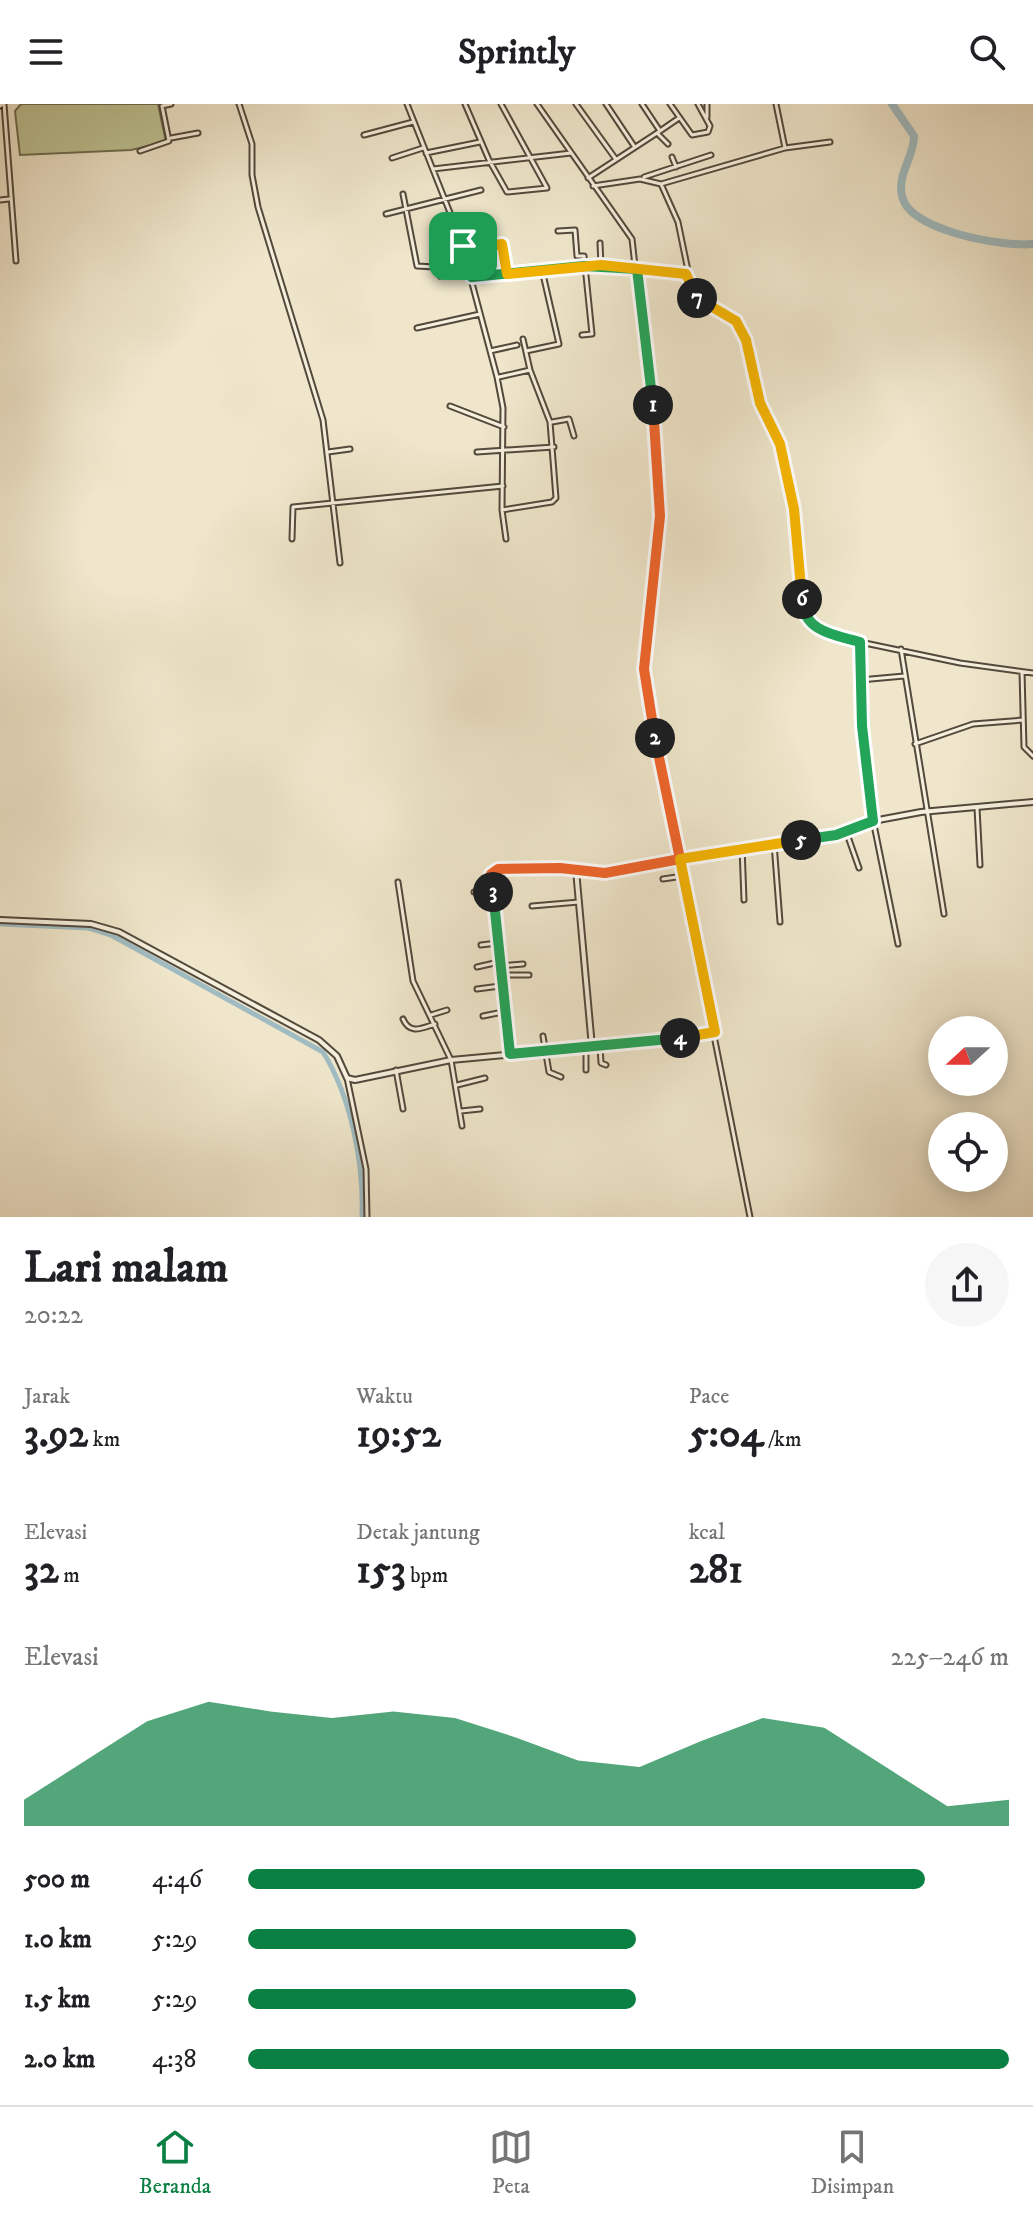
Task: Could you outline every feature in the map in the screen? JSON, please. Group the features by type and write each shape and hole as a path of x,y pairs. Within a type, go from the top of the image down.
{"street":[{"path":"2,104 16,261"},
{"path":"140,151 165,144 169,138 162,106 171,104"},
{"path":"239,104 252,144 252,175 258,207 323,420 340,563"},
{"path":"407,104 463,246 497,377 504,427 502,510 506,539"},
{"path":"465,104 480,142 507,192 547,188 501,104"},
{"path":"537,104 628,231 637,269 660,491 645,688 750,1217"},
{"path":"576,104 615,158"},
{"path":"606,104 634,146"},
{"path":"642,104 668,144"},
{"path":"670,104 692,135 708,132 707,104"},
{"path":"698,104 707,117"},
{"path":"776,104 785,148"},
{"path":"588,178 679,118"},
{"path":"364,135 413,122"},
{"path":"169,138 198,133"},
{"path":"392,158 480,142"},
{"path":"640,179 661,184 785,148 830,142"},
{"path":"433,169 489,160 571,153"},
{"path":"593,186 640,179 711,155"},
{"path":"672,157 676,167"},
{"path":"661,184 678,222 686,274 698,299 734,320 746,340 760,403 780,444 794,509 804,612 817,629 860,642 960,663 1033,673"},
{"path":"386,214 481,190"},
{"path":"403,194 417,266 435,267 440,276"},
{"path":"0,200 9,199"},
{"path":"558,231 575,230 577,256 583,256 592,334 582,335"},
{"path":"463,246 486,241 488,246 502,244 507,274"},
{"path":"600,243 601,265"},
{"path":"451,275 507,274 601,265 686,274"},
{"path":"526,351 560,343 542,270"},
{"path":"417,328 480,314"},
{"path":"502,510 555,500 550,422 530,370 523,339"},
{"path":"490,351 517,345"},
{"path":"497,377 530,370"},
{"path":"450,406 504,427"},
{"path":"550,422 569,419 574,436"},
{"path":"477,452 554,447"},
{"path":"328,452 350,449"},
{"path":"292,539 292,508 503,486"},
{"path":"860,642 867,790 898,944"},
{"path":"901,649 944,914"},
{"path":"1022,671 1024,747 1033,756"},
{"path":"860,680 904,676"},
{"path":"915,744 973,724 1023,720"},
{"path":"510,1054 500,986 491,874 495,870 605,873 742,847 825,837 873,821 928,811 1033,802"},
{"path":"977,808 980,865"},
{"path":"846,831 859,868"},
{"path":"774,843 780,922"},
{"path":"742,847 744,900"},
{"path":"576,870 592,1047"},
{"path":"663,879 683,876"},
{"path":"398,882 413,981 451,1060 462,1126"},
{"path":"474,892 493,892"},
{"path":"532,906 579,902"},
{"path":"0,920 91,924 119,932 319,1040 335,1054 347,1078 366,1169 367,1217"},
{"path":"481,945 497,943"},
{"path":"477,967 523,964"},
{"path":"500,975 529,975"},
{"path":"477,989 500,986"},
{"path":"431,1015 447,1010"},
{"path":"483,1016 503,1012"},
{"path":"403,1019 415,1030 435,1024"},
{"path":"347,1078 451,1060 715,1032"},
{"path":"543,1036 549,1072 561,1077"},
{"path":"600,1046 601,1063 606,1065"},
{"path":"586,1048 586,1070"},
{"path":"396,1070 403,1109"},
{"path":"457,1085 485,1078"},
{"path":"461,1111 480,1109"}],"green space":[{"path":"21,104 158,104 166,142 131,150 20,155 15,111"}],"waterway":[{"path":"892,104 914,136 901,188 908,208 921,219 959,234 1001,243 1033,244"},
{"path":"0,924 89,928 111,935 323,1052 341,1089 354,1131 361,1175 362,1217"}],"route":[{"path":"463,246 472,277 482,276 584,266 601,265 637,269 660,491 644,669 645,688 680,859 605,873 560,868 493,871 500,986 510,1054 715,1032 680,859 742,847 836,835 873,821 862,726 860,642 817,629 804,612 798,537 780,444 760,403 746,340 736,321 698,299 686,274 601,265 507,274 502,244 488,246 486,241 463,246"}]}
